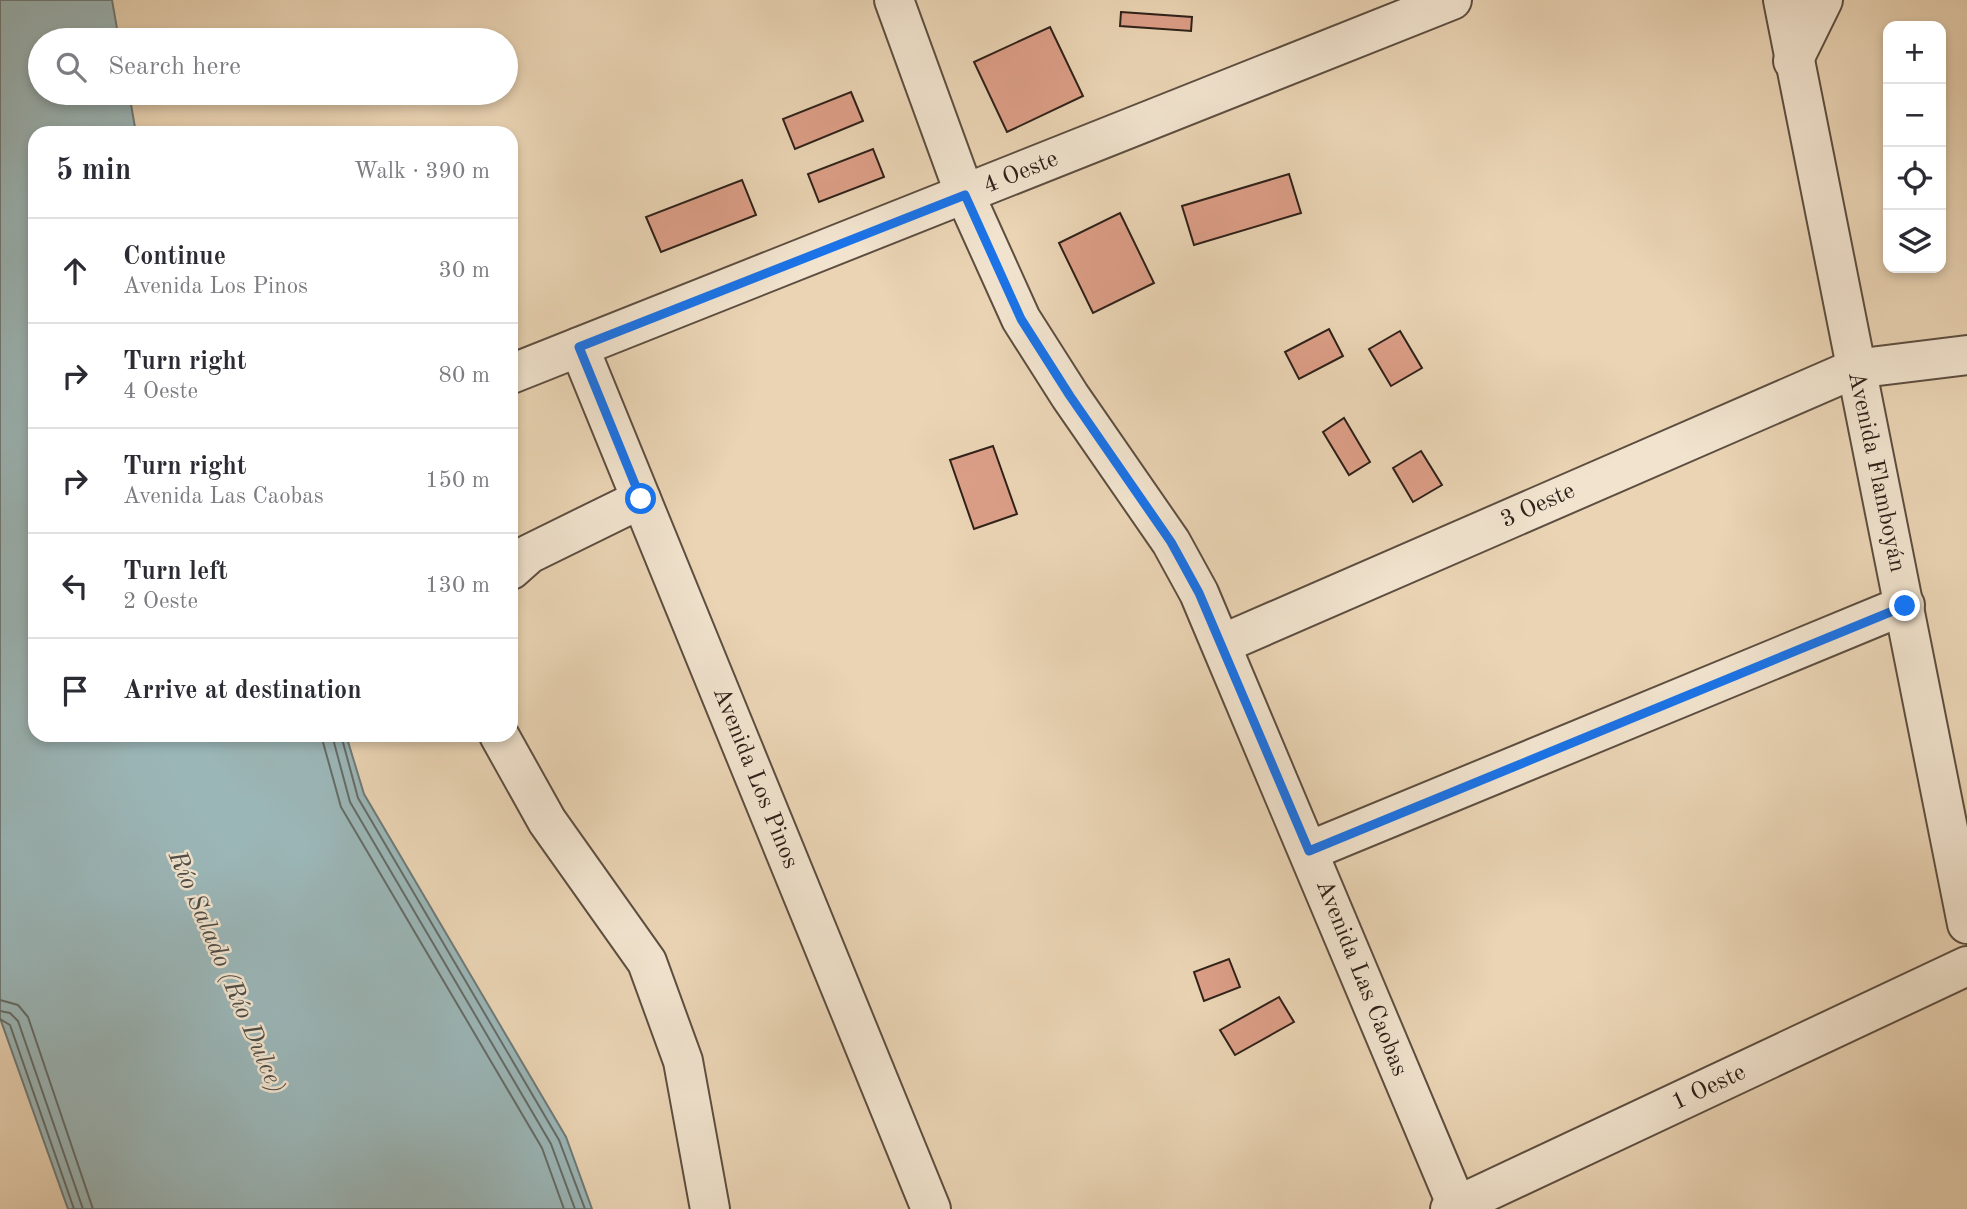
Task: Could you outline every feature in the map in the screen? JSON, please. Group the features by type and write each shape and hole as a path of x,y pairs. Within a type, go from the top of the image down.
{"street":[{"name":"Avenida Las Caobas","path":"894,0 965,195 1021,319 1070,396 1171,542 1222,644 1454,1208"},
{"name":"4 Oeste","path":"518,371 1452,0"},
{"name":"Avenida Flamboyán","path":"1783,0 1854,369 1905,606 1967,924"},
{"path":"1793,61 1823,0"},
{"name":"Avenida Los Pinos","path":"579,347 931,1209"},
{"name":"3 Oeste","path":"1222,644 1854,369 1967,355"},
{"path":"518,564 529,554 641,499"},
{"path":"1309,851 1905,606"},
{"path":"503,742 547,821 647,962 683,1061 710,1209"},
{"name":"1 Oeste","path":"1454,1208 1967,966"}],"water":[{"name":"Río Salado (Río Dulce)","path":"0,0 112,0 117,28 28,28 28,105 131,105 135,126 28,126 28,742 348,742 364,794 566,1137 592,1209 68,1209 0,1018"}],"building":[{"path":"1121,12 1192,17 1191,31 1120,26"},
{"path":"1050,27 1083,96 1007,132 974,62"},
{"path":"851,92 863,121 795,149 783,119"},
{"path":"873,149 884,177 819,202 808,174"},
{"path":"1289,174 1301,213 1194,245 1182,206"},
{"path":"742,180 756,215 661,252 646,217"},
{"path":"1120,213 1154,283 1093,313 1059,243"},
{"path":"1329,329 1343,356 1299,379 1285,352"},
{"path":"1400,331 1422,368 1391,386 1369,349"},
{"path":"1344,418 1370,462 1349,475 1323,432"},
{"path":"993,446 1017,514 974,529 950,460"},
{"path":"1421,451 1442,485 1413,502 1393,468"},
{"path":"1229,959 1240,987 1204,1001 1194,972"},
{"path":"1279,997 1294,1022 1235,1055 1220,1030"}],"route":[{"path":"641,499 579,347 965,195 1021,319 1070,396 1138,491 1171,542 1199,593 1309,851 1905,606"}]}
